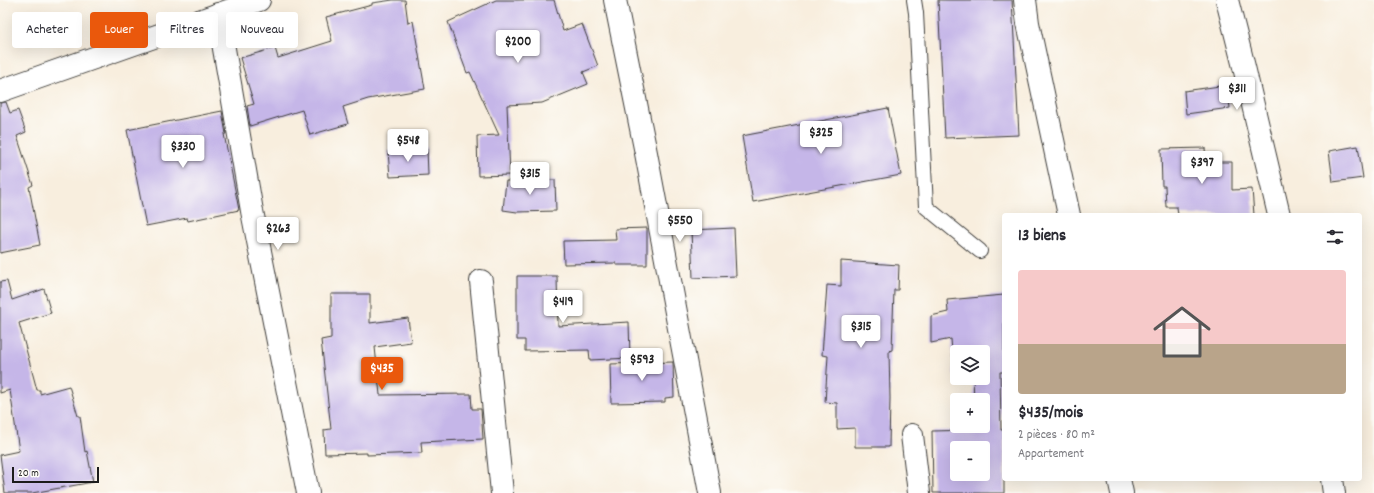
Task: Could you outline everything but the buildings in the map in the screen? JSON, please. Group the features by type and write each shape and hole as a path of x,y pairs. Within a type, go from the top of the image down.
{"street":[{"path":"259,0 218,14 252,211 308,493"},
{"path":"615,0 646,153 710,493"},
{"path":"1025,0 1028,23 1069,213"},
{"path":"1227,0 1279,213"},
{"path":"0,91 156,36"},
{"path":"481,281 502,493"},
{"path":"912,435 919,493"},
{"path":"1119,481 1122,493"},
{"path":"1332,481 1334,493"}],"lane":[{"path":"914,0 916,13 926,207 980,252"}]}
